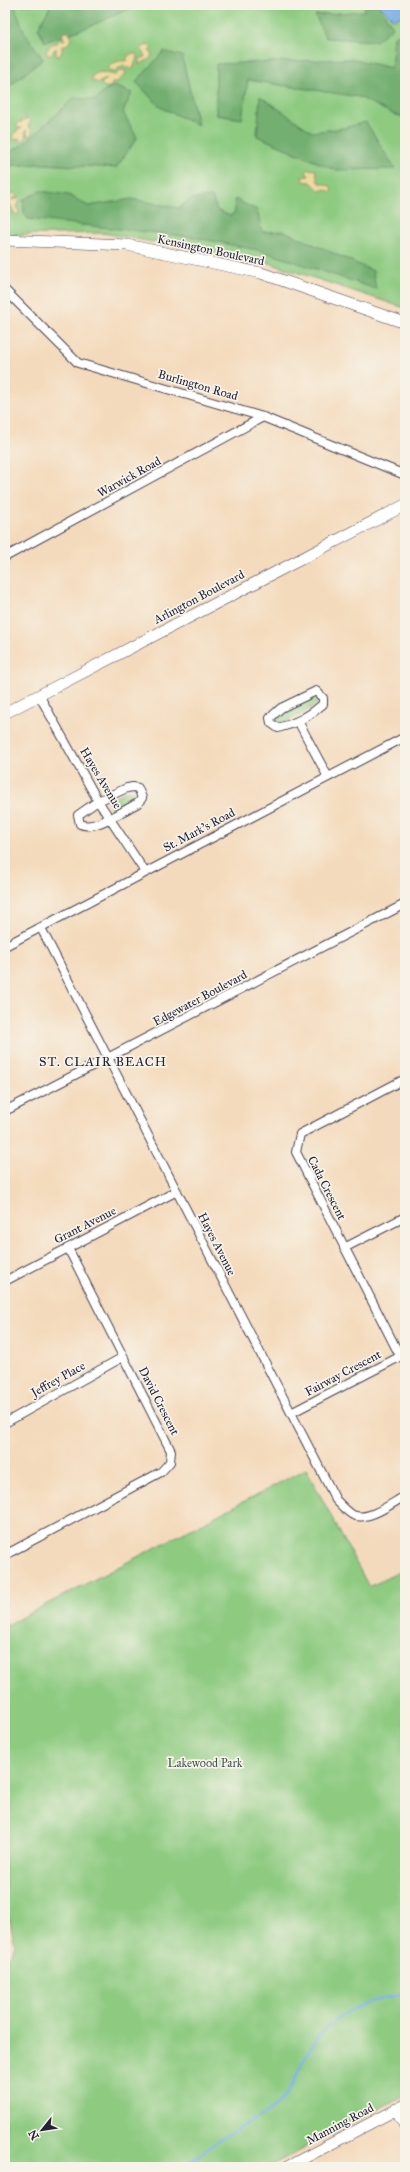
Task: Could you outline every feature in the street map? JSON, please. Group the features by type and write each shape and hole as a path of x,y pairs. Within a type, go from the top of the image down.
{"street":[{"name":"Kensington Boulevard","path":"5,240 128,245 261,273 405,323"},
{"name":"Burlington Road","path":"5,290 78,363 263,417 405,475"},
{"name":"Warwick Road","path":"5,557 38,541 263,417"},
{"name":"Arlington Boulevard","path":"5,713 405,504"},
{"path":"316,691 323,698 323,704 298,721 278,728 274,727 270,718 275,712 316,691"},
{"name":"Hayes Avenue","path":"39,695 98,801 111,818 145,872"},
{"path":"298,721 328,777"},
{"name":"St. Mark's Road","path":"5,946 405,737"},
{"path":"127,788 138,788 142,798 138,803 111,818 91,826 80,824 78,815 98,801 127,788"},
{"name":"Edgewater Boulevard","path":"5,1111 405,904"},
{"name":"Hayes Avenue","path":"41,928 336,1500 351,1514 358,1516 370,1514 405,1496"},
{"name":"Cada Crescent","path":"402,1355 344,1248 296,1152 300,1134 405,1079"},
{"name":"Grant Avenue","path":"5,1281 177,1191"},
{"path":"344,1248 405,1217"},
{"name":"David Crescent","path":"5,1554 161,1472 170,1462 171,1451 68,1248"},
{"name":"Fairway Crescent","path":"291,1413 402,1355"},
{"name":"Jeffrey Place","path":"5,1423 123,1357"},
{"path":"401,2107 405,2126"},
{"name":"Manning Road","path":"287,2167 401,2107"}],"green space":[{"path":"5,5 405,5 405,308 266,262 103,233 5,235"},
{"path":"5,5 14,5 25,33 43,59 6,89"},
{"path":"51,5 138,5 88,27 45,42 38,28"},
{"path":"365,5 378,5 393,27 376,41 326,38 315,15 364,11"},
{"path":"405,32 405,117 395,115 359,97 248,80 242,119 216,115 216,64 352,59 391,68 394,36"},
{"path":"164,51 182,56 198,125 160,107 136,82"},
{"path":"114,86 132,93 123,112 137,138 116,168 42,164 5,166 5,155 25,143 74,98 96,100 105,90"},
{"path":"260,96 312,132 344,128 366,122 395,169 335,170 257,136"},
{"path":"40,191 69,195 88,206 131,199 179,208 191,199 212,197 217,210 230,216 235,212 235,199 257,210 262,232 284,231 373,271 376,289 262,251 192,237 28,219 24,214 23,200"},
{"path":"314,695 319,699 318,703 294,718 279,724 276,718 279,712"},
{"path":"127,791 136,792 136,799 112,812 108,800"},
{"name":"Lakewood Park","path":"306,1469 369,1587 405,1569 405,2095 268,2167 5,2167 5,1965 15,1945 5,1899 5,1626"}],"sand":[{"path":"69,32 72,38 68,44 62,46 62,52 59,56 56,56 56,48 51,54 48,55 46,52 51,44 57,43 60,39 65,40 62,34"},
{"path":"147,45 152,48 149,51 152,54 151,58 139,65 140,59 145,57 141,48"},
{"path":"132,53 138,55 133,69 123,65 115,71 109,70 109,66 113,63 127,61 127,57"},
{"path":"122,70 126,71 125,75 117,82 113,82 110,87 104,87 101,83 107,79 98,83 91,80 93,75 100,72 115,75"},
{"path":"28,118 31,121 28,126 32,130 32,134 28,136 26,130 25,141 21,141 19,138 15,140 13,138 16,131 22,128 17,128 17,124"},
{"path":"308,169 316,170 318,182 330,186 332,189 331,192 325,189 320,191 311,182 303,181 302,177 309,176 306,172"},
{"path":"13,193 19,197 12,198 12,200 18,199 20,201 17,206 19,212 17,215 14,214 11,205 5,198"}],"water":[{"path":"379,5 405,5 405,15 393,19"}],"waterway":[{"path":"183,2167 218,2141 275,2107 286,2095 316,2040 326,2028 337,2019 361,2005 405,1994"}],"district":[{"name":"ST. CLAIR BEACH","path":"103,1061"}]}
